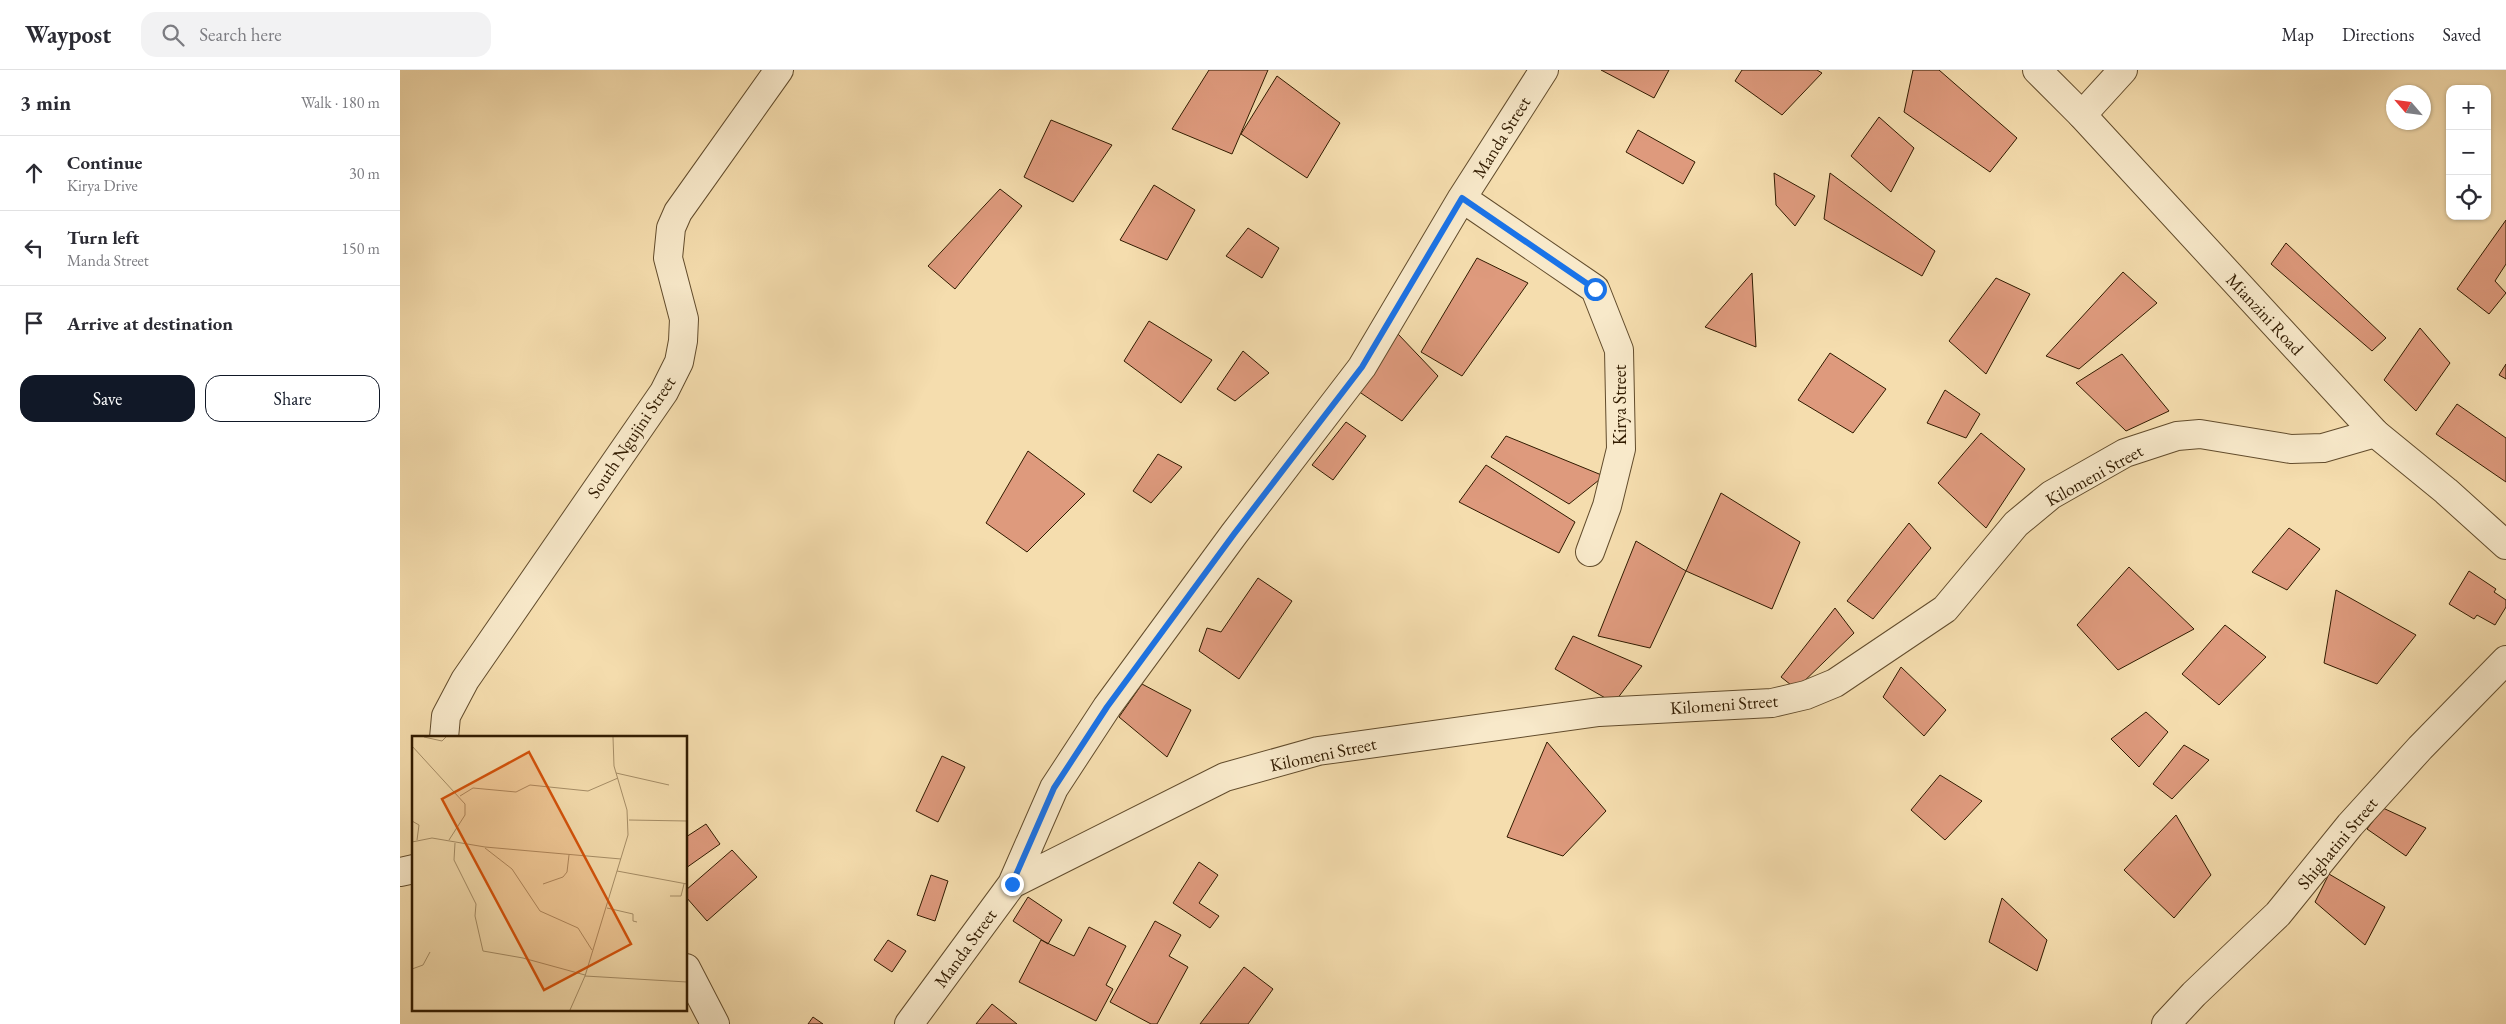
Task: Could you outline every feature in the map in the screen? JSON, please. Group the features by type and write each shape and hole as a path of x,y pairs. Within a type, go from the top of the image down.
{"street":[{"name":"South Ngujini Street","path":"444,736 446,716 464,680 664,392 679,362 684,319 668,258 671,228 678,212 779,70"},
{"name":"Manda Street","path":"909,1024 1012,884 1054,788 1107,707 1362,367 1462,198 1544,70"},
{"name":"Mianzini Road","path":"2037,70 2082,115 2375,433 2446,491 2506,545"},
{"path":"2082,115 2123,70"},
{"name":"Kirya Street","path":"1462,198 1595,289 1619,350 1621,449 1607,506 1590,552"},
{"name":"Kilomeni Street","path":"1012,884 1225,777 1318,751 1599,712 1772,702 1806,695 1834,682 1945,609 2016,524 2051,496 2126,453 2177,436 2200,434 2291,448 2324,448 2375,433"},
{"name":"Shighatini Street","path":"2166,1024 2194,994 2278,914 2350,825 2420,748 2506,660"},
{"path":"688,972 715,1024"}],"building":[{"path":"1209,70 1268,70 1232,154 1172,129"},
{"path":"1601,70 1669,70 1654,98"},
{"path":"1742,70 1817,70 1822,73 1782,115 1735,81"},
{"path":"1913,70 1939,70 2017,138 1990,172 1904,112"},
{"path":"1277,76 1340,123 1307,178 1241,134"},
{"path":"1879,117 1914,148 1891,192 1851,156"},
{"path":"1051,120 1112,145 1073,202 1024,177"},
{"path":"1638,130 1695,162 1683,184 1626,152"},
{"path":"1774,173 1815,196 1795,226 1776,205"},
{"path":"1830,173 1935,251 1922,276 1824,219"},
{"path":"1154,185 1195,210 1167,260 1120,240"},
{"path":"1000,189 1022,206 955,289 928,266"},
{"path":"2506,220 2506,264 2495,281 2506,293 2489,314 2457,289"},
{"path":"1248,228 1279,248 1262,278 1226,256"},
{"path":"2286,243 2386,338 2372,351 2271,264"},
{"path":"1477,258 1528,283 1462,376 1421,352"},
{"path":"2123,272 2157,303 2079,369 2046,356"},
{"path":"1752,273 1756,347 1705,327"},
{"path":"1996,278 2030,294 1986,374 1949,341"},
{"path":"1149,321 1212,360 1181,403 1124,361"},
{"path":"2420,328 2450,363 2416,411 2384,380"},
{"path":"1398,334 1438,376 1402,421 1358,391"},
{"path":"1243,351 1269,373 1235,401 1217,389"},
{"path":"1830,353 1886,389 1853,433 1798,400"},
{"path":"2122,354 2169,411 2126,431 2076,383"},
{"path":"2506,364 2506,379 2499,375"},
{"path":"1945,390 1980,414 1966,438 1927,423"},
{"path":"2457,404 2506,438 2506,482 2436,434"},
{"path":"1346,422 1366,436 1333,480 1312,465"},
{"path":"1981,433 2025,469 1986,528 1938,483"},
{"path":"1506,436 1604,476 1569,504 1491,457"},
{"path":"1028,451 1085,494 1027,552 986,523"},
{"path":"1158,454 1182,467 1151,503 1133,491"},
{"path":"1486,465 1575,522 1559,553 1459,502"},
{"path":"1721,493 1800,542 1772,609 1686,571"},
{"path":"1909,523 1931,548 1873,619 1847,601"},
{"path":"2289,528 2320,549 2287,590 2252,572"},
{"path":"1636,541 1686,571 1650,648 1598,636"},
{"path":"2129,567 2194,629 2118,670 2077,625"},
{"path":"2469,571 2496,589 2494,592 2506,600 2506,607 2495,625 2477,615 2474,619 2449,604"},
{"path":"1258,578 1292,601 1239,679 1199,651 1207,628 1221,632"},
{"path":"2336,590 2416,635 2377,684 2324,663"},
{"path":"1835,608 1854,633 1796,689 1781,677"},
{"path":"2225,625 2266,657 2219,705 2182,674"},
{"path":"1573,636 1642,666 1614,703 1555,669"},
{"path":"1901,667 1946,710 1924,736 1883,697"},
{"path":"1142,684 1191,710 1167,757 1119,717"},
{"path":"2146,712 2168,732 2139,767 2111,739"},
{"path":"1547,742 1606,811 1563,856 1507,837"},
{"path":"2184,745 2209,760 2172,799 2153,784"},
{"path":"942,756 965,767 938,822 916,811"},
{"path":"1940,775 1982,801 1945,840 1911,810"},
{"path":"2383,808 2426,828 2406,856 2367,829"},
{"path":"2176,815 2211,875 2174,918 2124,870"},
{"path":"706,824 720,844 688,867 688,836"},
{"path":"732,850 757,877 707,921 688,899 688,888"},
{"path":"1199,862 1218,875 1199,903 1219,916 1210,928 1173,903"},
{"path":"2329,874 2385,907 2365,945 2315,902"},
{"path":"931,875 948,881 935,921 917,915"},
{"path":"1028,897 1062,920 1048,944 1013,921"},
{"path":"2002,898 2047,940 2037,971 1989,942"},
{"path":"1155,921 1181,935 1169,956 1188,967 1157,1024 1151,1024 1110,1002"},
{"path":"1089,927 1126,946 1106,985 1113,989 1096,1021 1019,982 1041,940 1074,956"},
{"path":"888,940 906,951 892,972 874,960"},
{"path":"1244,967 1273,989 1248,1024 1200,1024"},
{"path":"992,1004 1017,1024 976,1024"},
{"path":"813,1017 823,1024 808,1024"}],"route":[{"path":"1012,884 1054,788 1107,707 1234,534 1362,367 1462,198 1595,289"}]}
